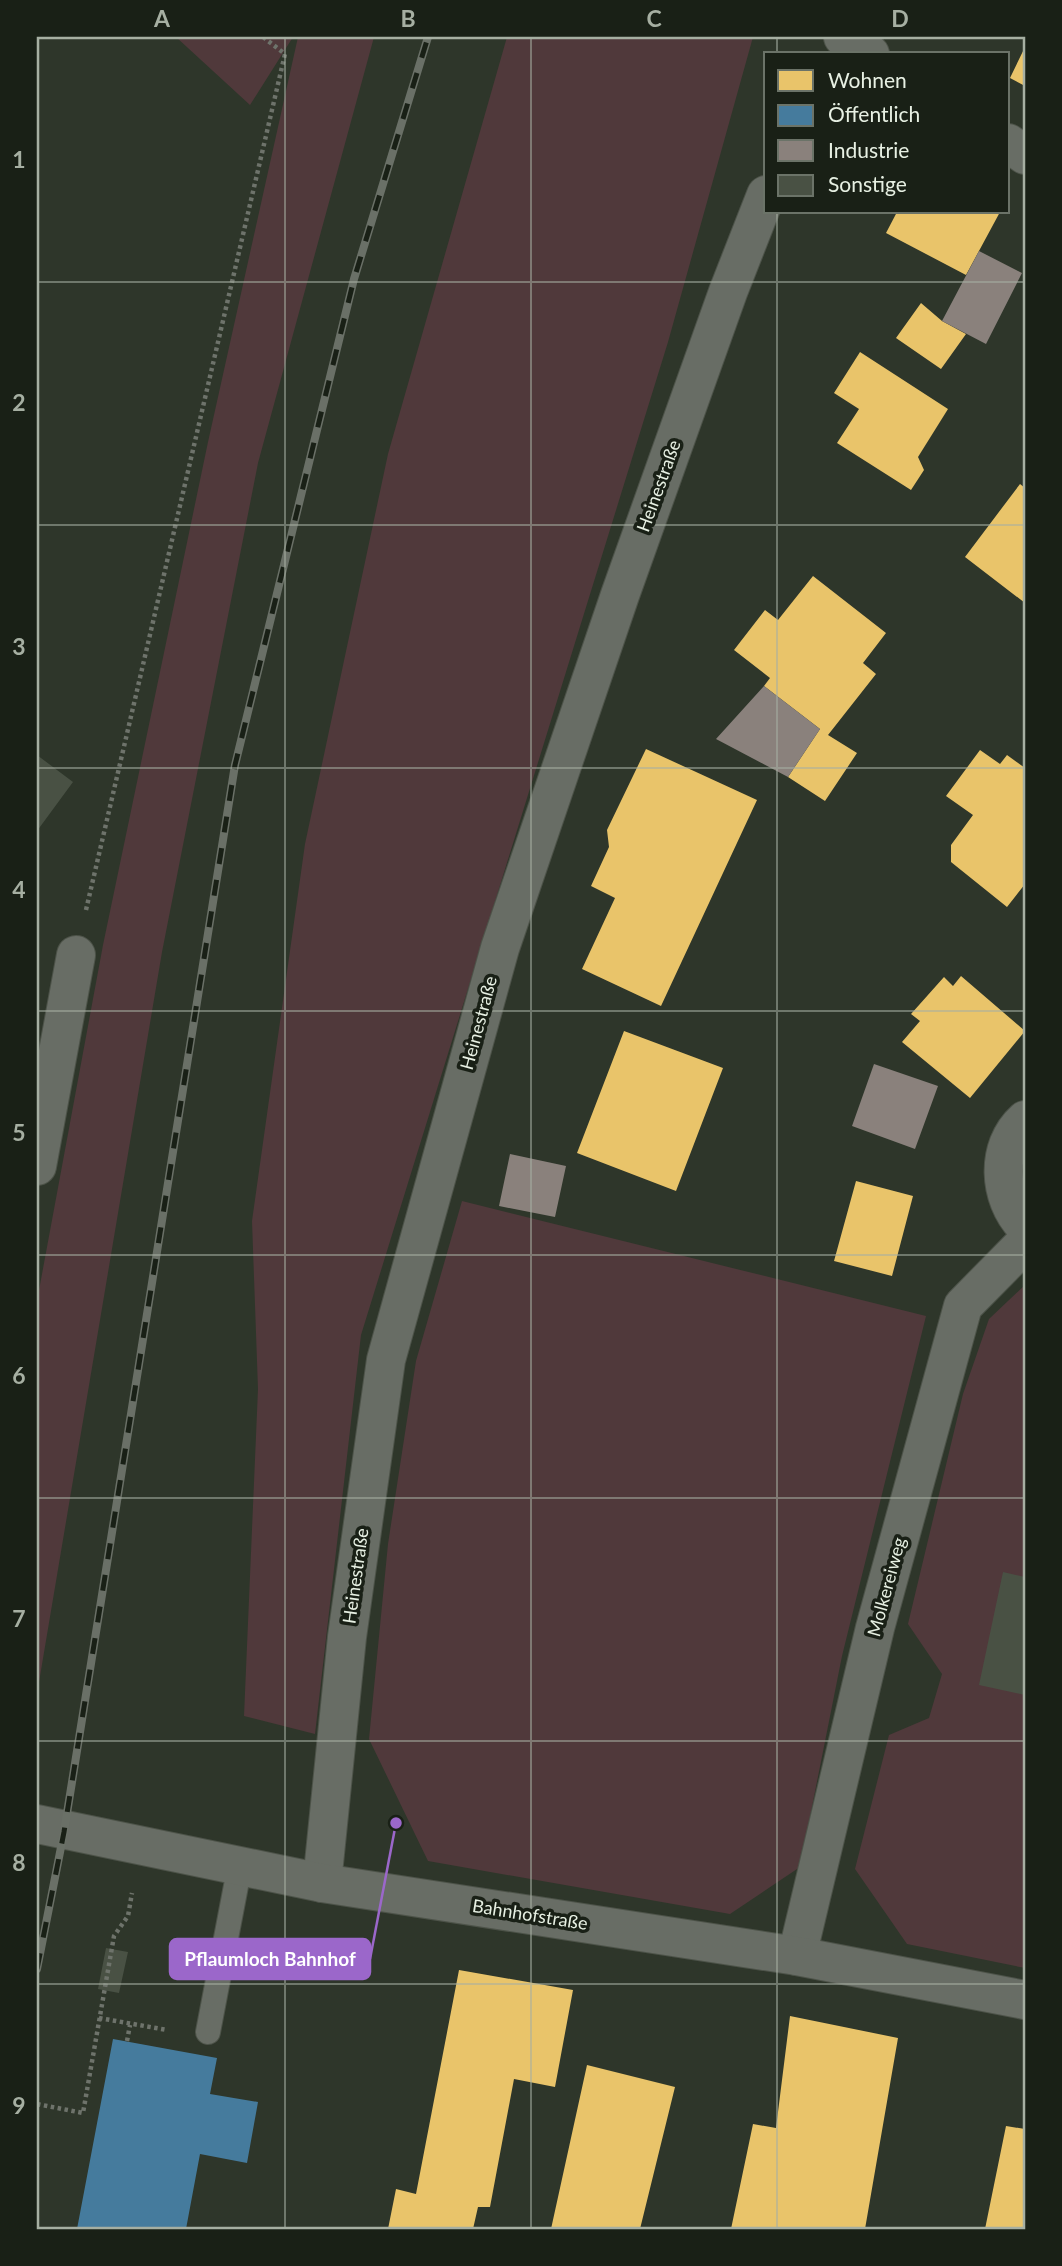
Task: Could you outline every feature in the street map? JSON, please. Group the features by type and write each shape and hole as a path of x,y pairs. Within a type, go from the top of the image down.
{"street":[{"path":"844,37 867,52"},
{"path":"1010,144 1025,155"},
{"name":"Heinestraße","path":"322,1883 347,1637 386,1360 500,948 629,568 728,292 764,200"},
{"path":"37,1166 76,955"},
{"path":"1025,1120 1008,1145 1003,1169 1006,1194 1017,1217 1025,1226"},
{"name":"Molkereiweg","path":"797,1956 875,1628 962,1306 1025,1243"},
{"name":"Bahnhofstraße","path":"37,1825 322,1883 797,1956 1025,2000"}],"lane":[{"path":"208,2032 240,1865"}],"path":[{"path":"76,955 285,54 263,37"},
{"path":"37,2104 83,2113 114,1936 128,1916"},
{"path":"99,2018 149,2029"},
{"path":"127,2041 130,2025"}],"shaded area":[{"path":"176,37 293,37 250,105"},
{"path":"298,37 374,37 258,463 162,952 37,1694 37,1301 103,945 208,442"},
{"path":"507,37 753,37 668,342 361,1335 315,1734 244,1716 258,1389 252,1221 305,844 388,454"},
{"path":"462,1201 926,1316 842,1656 800,1867 730,1914 428,1861 369,1739 388,1544 416,1361"},
{"path":"1025,1285 1025,1968 907,1944 855,1869 889,1735 929,1718 942,1674 908,1624 963,1394 989,1319"}],"building: Wohnen":[{"path":"1025,47 1025,86 1010,78"},
{"path":"896,214 999,214 966,275 886,233"},
{"path":"921,303 942,321 966,334 941,369 896,338"},
{"path":"860,352 948,409 918,457 924,470 911,490 837,443 859,409 834,393"},
{"path":"1020,484 1025,488 1025,603 965,557"},
{"path":"813,576 886,633 863,663 876,674 828,735 857,753 825,801 788,777 820,729 764,686 770,678 734,650 765,610 778,620"},
{"path":"646,749 757,800 661,1006 582,969 615,898 591,886 609,847 607,830"},
{"path":"980,750 1000,764 1007,755 1025,768 1025,884 1007,907 951,862 951,845 973,815 946,796"},
{"path":"961,976 1025,1031 970,1098 902,1042 920,1021 911,1014 944,977 953,986"},
{"path":"624,1031 723,1068 676,1191 577,1153"},
{"path":"856,1181 913,1196 892,1276 834,1261"},
{"path":"459,1970 573,1990 555,2087 514,2079 490,2207 478,2207 473,2229 388,2229 396,2189 416,2194"},
{"path":"790,2016 898,2038 865,2229 731,2229 753,2124 776,2128"},
{"path":"587,2065 675,2087 640,2229 551,2229"},
{"path":"1006,2126 1025,2129 1025,2229 985,2229"}],"building: Öffentlich":[{"path":"113,2039 217,2058 210,2094 258,2102 247,2163 200,2154 186,2229 77,2229"}],"building: Industrie":[{"path":"979,251 1022,273 986,344 942,321"},
{"path":"764,686 820,729 788,777 716,739"},
{"path":"874,1064 938,1086 915,1149 852,1126"},
{"path":"510,1154 566,1166 555,1217 499,1206"}],"building: Sonstige":[{"path":"37,755 73,782 37,831"},
{"path":"1003,1572 1025,1577 1025,1695 979,1685"},
{"path":"106,1948 128,1952 119,1993 98,1989"}],"railway":[{"path":"37,1969 64,1832 235,765 354,279 428,37"}],"place":[{"name":"Pflaumloch Bahnhof","path":"396,1823"}]}
